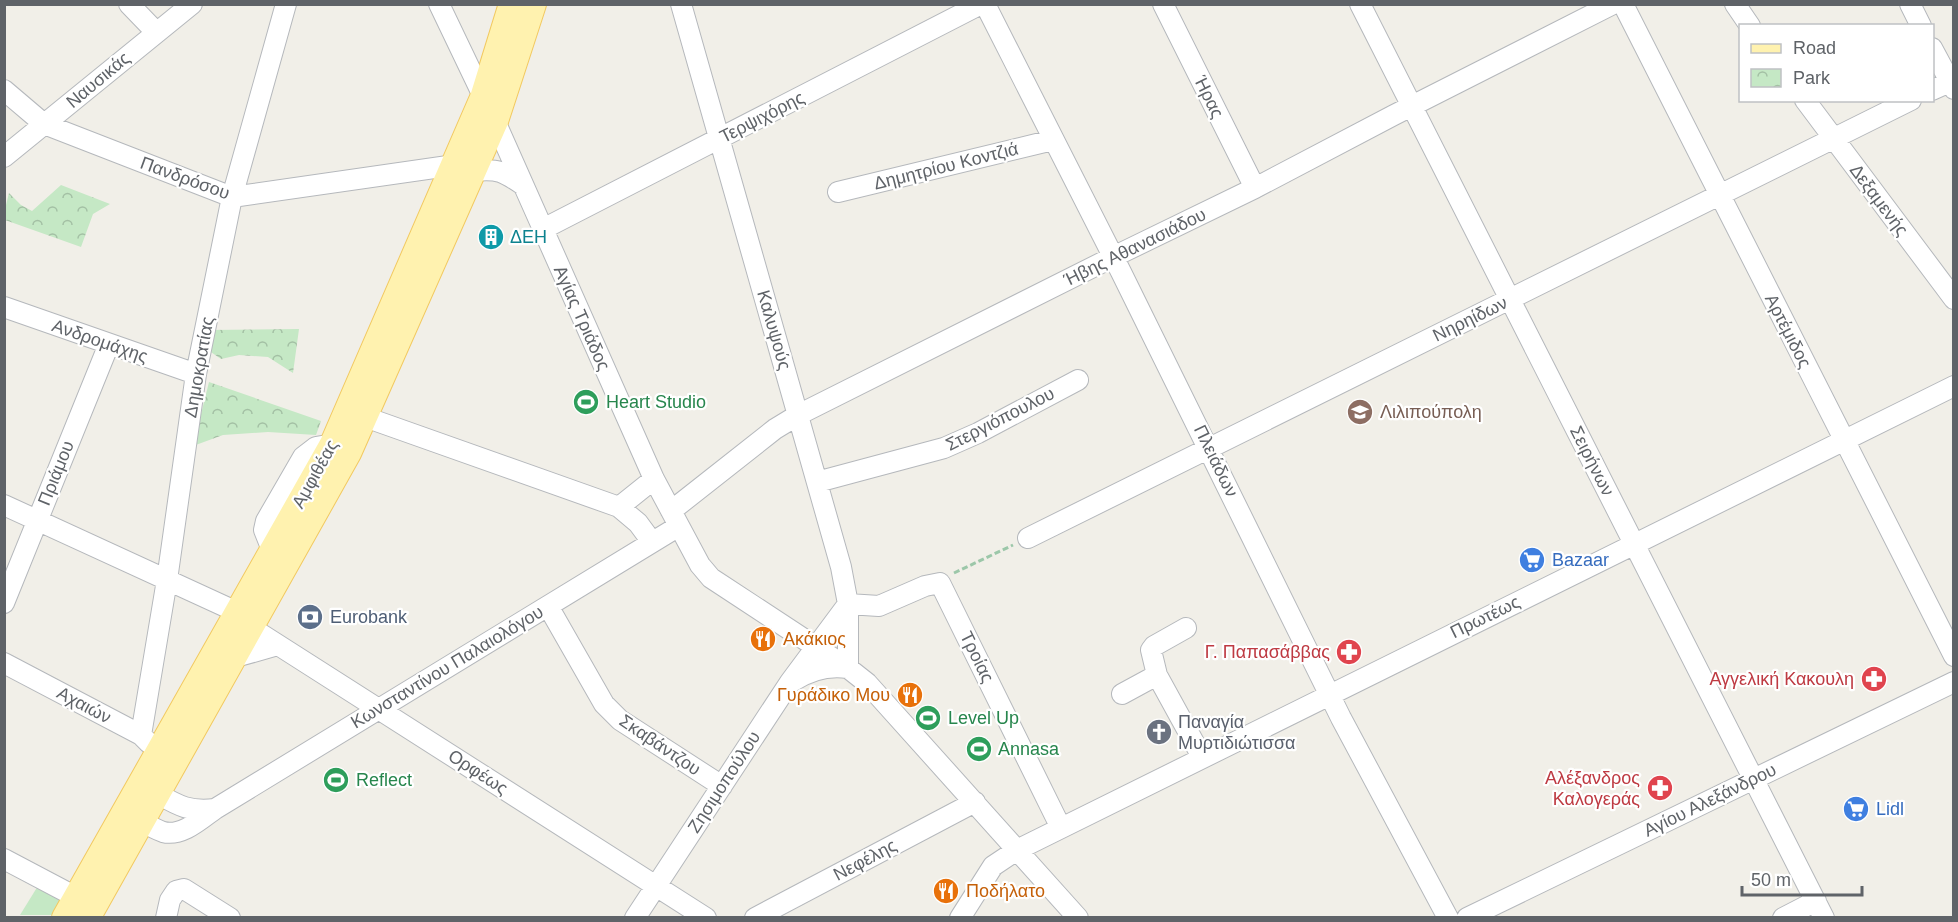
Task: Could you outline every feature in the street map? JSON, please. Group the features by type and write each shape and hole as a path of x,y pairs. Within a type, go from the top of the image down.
{"main road":[{"name":"Αμφιθέας","path":"134,813 148,745 243,619 348,453 365,417 464,168 512,4"},
{"name":"Αμφιθέας","path":"76,911 134,813 156,793 232,658 243,619 272,550 333,444 464,168 495,122 533,4"}],"street":[{"path":"129,4 156,32"},
{"name":"Ναυσικάς","path":"4,156 192,4"},
{"name":"Δημοκρατίας","path":"148,745 166,580 196,374 232,197 286,4"},
{"name":"Αγίας Τριάδος","path":"439,4 524,186 654,479 700,565 711,578 849,668 875,690 1078,918"},
{"name":"Καλυψούς","path":"681,4 842,567 848,604 849,668"},
{"name":"Τερψιχόρης","path":"543,229 983,4"},
{"name":"Πλειάδων","path":"983,4 1210,449 1329,694 1448,918"},
{"name":"Ήρας","path":"1163,4 1255,188"},
{"name":"Σειρήνων","path":"1360,4 1820,909"},
{"name":"Ήβης Αθανασιάδου","path":"675,519 775,429 798,415 1255,188 1614,4"},
{"name":"Αρτέμιδος","path":"1623,4 1953,656"},
{"path":"1735,4 1749,24"},
{"path":"1910,4 1920,24"},
{"path":"1934,53 1947,85"},
{"name":"Πανδρόσου","path":"4,90 44,124 232,197 464,168 492,169 506,173 524,186"},
{"name":"Δεξαμενής","path":"1806,102 1953,299"},
{"name":"Νηρηίδων","path":"1028,538 1907,102"},
{"name":"Δημητρίου Κοντζιά","path":"838,192 1053,140"},
{"name":"Ανδρομάχης","path":"4,307 196,374"},
{"name":"Πριάμου","path":"6,592 38,520 109,344"},
{"name":"Στεργιόπουλου","path":"817,482 944,448 978,433 1078,380"},
{"name":"Πρωτέως","path":"960,918 993,866 1017,850 1953,386"},
{"path":"365,417 619,507 638,524 652,542"},
{"path":"619,507 654,479"},
{"name":"Ορφέως","path":"4,505 166,580 243,619 278,645 706,918"},
{"name":"Κωνσταντίνου Παλαιολόγου","path":"134,813 163,832 195,824 215,809 652,542 675,519"},
{"path":"816,647 848,604 879,606 925,586 940,583"},
{"name":"Τροίας","path":"940,583 1061,828"},
{"name":"Σκαβάντζου","path":"548,606 604,704 620,720 722,786"},
{"path":"1186,628 1151,650 1157,675 1202,757"},
{"path":"232,658 278,645"},
{"name":"Ζησιμοπούλου","path":"635,918 790,682 816,647"},
{"name":"Αχαιών","path":"4,663 148,745"},
{"path":"790,682 813,670 832,667 849,668"},
{"path":"1122,694 1157,675"},
{"name":"Αγίου Αλεξάνδρου","path":"1467,918 1953,682"},
{"path":"156,793 187,809 199,811 215,809"},
{"name":"Νεφέλης","path":"755,918 975,802"},
{"path":"4,860 76,911"},
{"path":"166,918 170,900 176,891 184,889 230,918"},
{"path":"1783,918 1820,909"}],"path":[{"path":"940,583 947,576 1028,538"}],"green space":[{"path":"61,185 110,204 93,214 81,247 5,220 9,193 21,205 32,211"},
{"path":"299,329 293,373 268,357 239,355 221,359 208,350 209,330"},
{"path":"209,382 321,421 316,435 268,432 223,435 193,446"},
{"path":"41,881 65,894 53,915 20,915"}],"place":[{"name":"ΔΕΗ","path":"491,237"},
{"name":"Heart Studio","path":"586,402"},
{"name":"Λιλιπούπολη","path":"1360,412"},
{"name":"Bazaar","path":"1532,560"},
{"name":"Eurobank","path":"310,617"},
{"name":"Ακάκιος","path":"763,639"},
{"name":"Γ. Παπασάββας","path":"1349,652"},
{"name":"Αγγελική Κακουλη","path":"1874,679"},
{"name":"Γυράδικο Μου","path":"910,695"},
{"name":"Level Up","path":"928,718"},
{"name":"Παναγία Μυρτιδιώτισσα","path":"1159,732"},
{"name":"Annasa","path":"979,749"},
{"name":"Reflect","path":"336,780"},
{"name":"Αλέξανδρος Καλογεράς","path":"1660,788"},
{"name":"Lidl","path":"1856,809"},
{"name":"Ποδήλατο","path":"946,891"}]}
